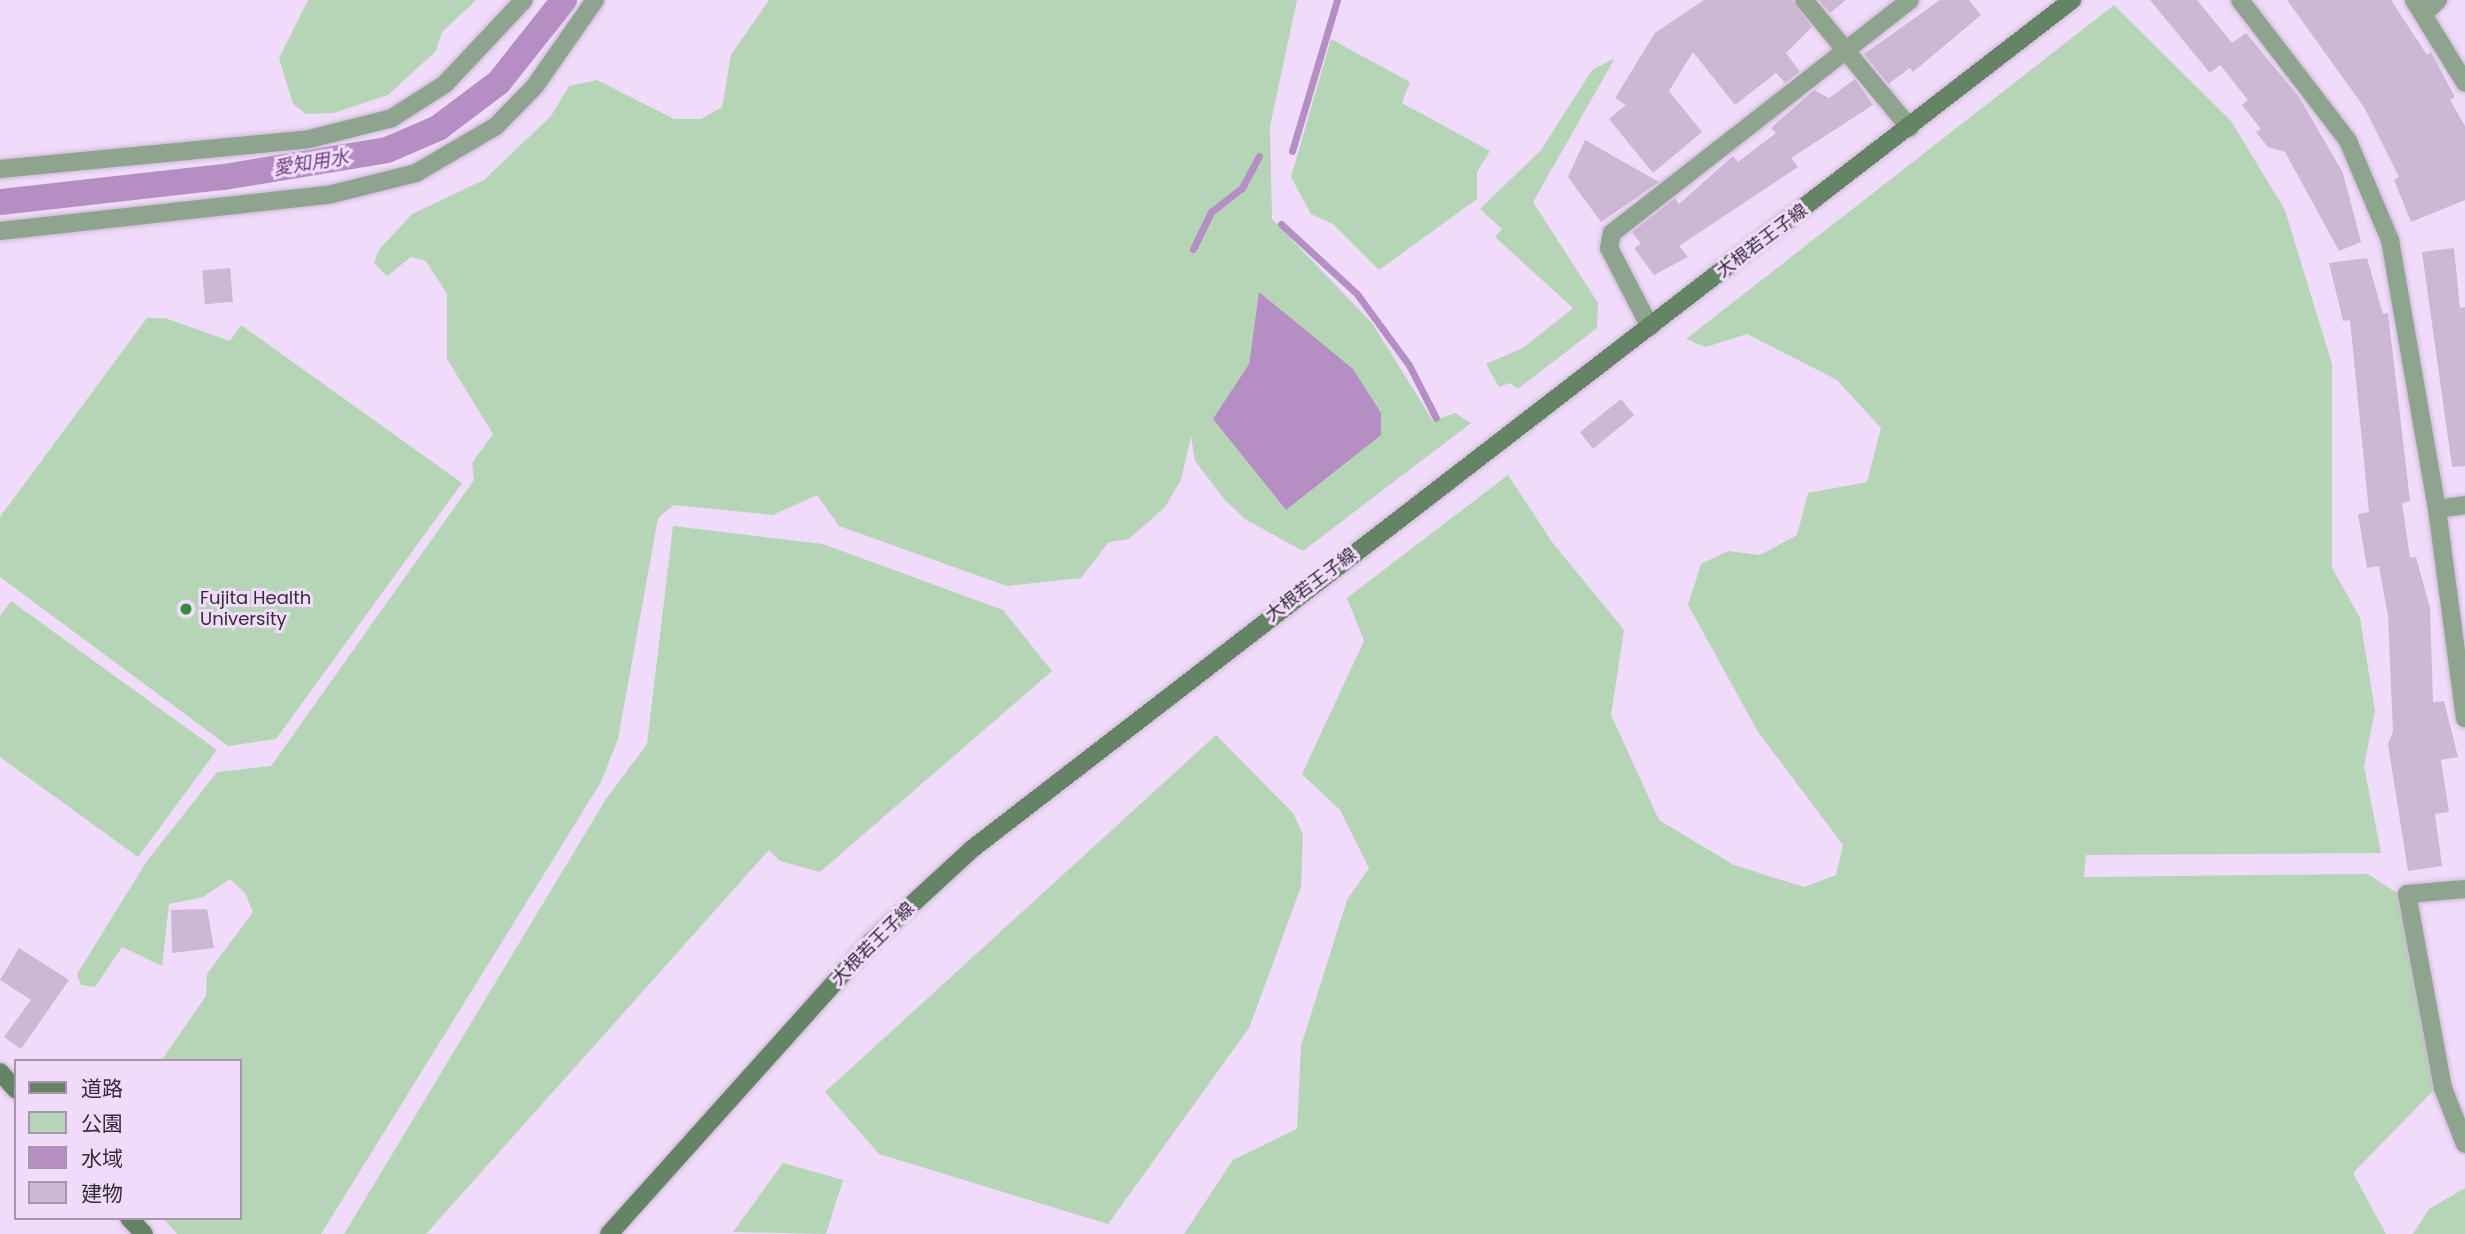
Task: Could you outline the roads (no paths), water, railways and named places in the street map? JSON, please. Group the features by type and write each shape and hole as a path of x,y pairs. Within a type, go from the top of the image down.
{"street":[{"path":"0,169 309,139 392,118 445,84 524,0"},
{"path":"1804,0 1910,128"},
{"path":"1650,327 1609,248 1612,233 1910,0"},
{"name":"大根若王子線","path":"609,1234 872,941 972,849 1910,128 2072,0"},
{"path":"2240,0 2348,141 2373,193 2404,310 2437,509 2465,718"},
{"path":"2438,0 2419,7 2465,83"},
{"path":"0,232 328,195 416,173 496,126 535,86 593,1"},
{"path":"2437,509 2465,505"},
{"path":"2465,889 2407,894 2443,1088 2465,1144"},
{"path":"0,1072 14,1088"},
{"path":"132,1220 144,1234"}],"water":[{"path":"1259,292 1353,369 1381,413 1381,435 1286,510 1213,419 1249,364"}],"waterway":[{"name":"愛知用水","path":"0,202 224,177 387,150 438,128 499,82 564,0"},
{"path":"1292,151 1337,0"},
{"path":"1193,249 1211,212 1242,188 1259,156"},
{"path":"1281,224 1357,294 1409,365 1436,418"}],"place":[{"name":"Fujita Health University","path":"186,609"}]}
